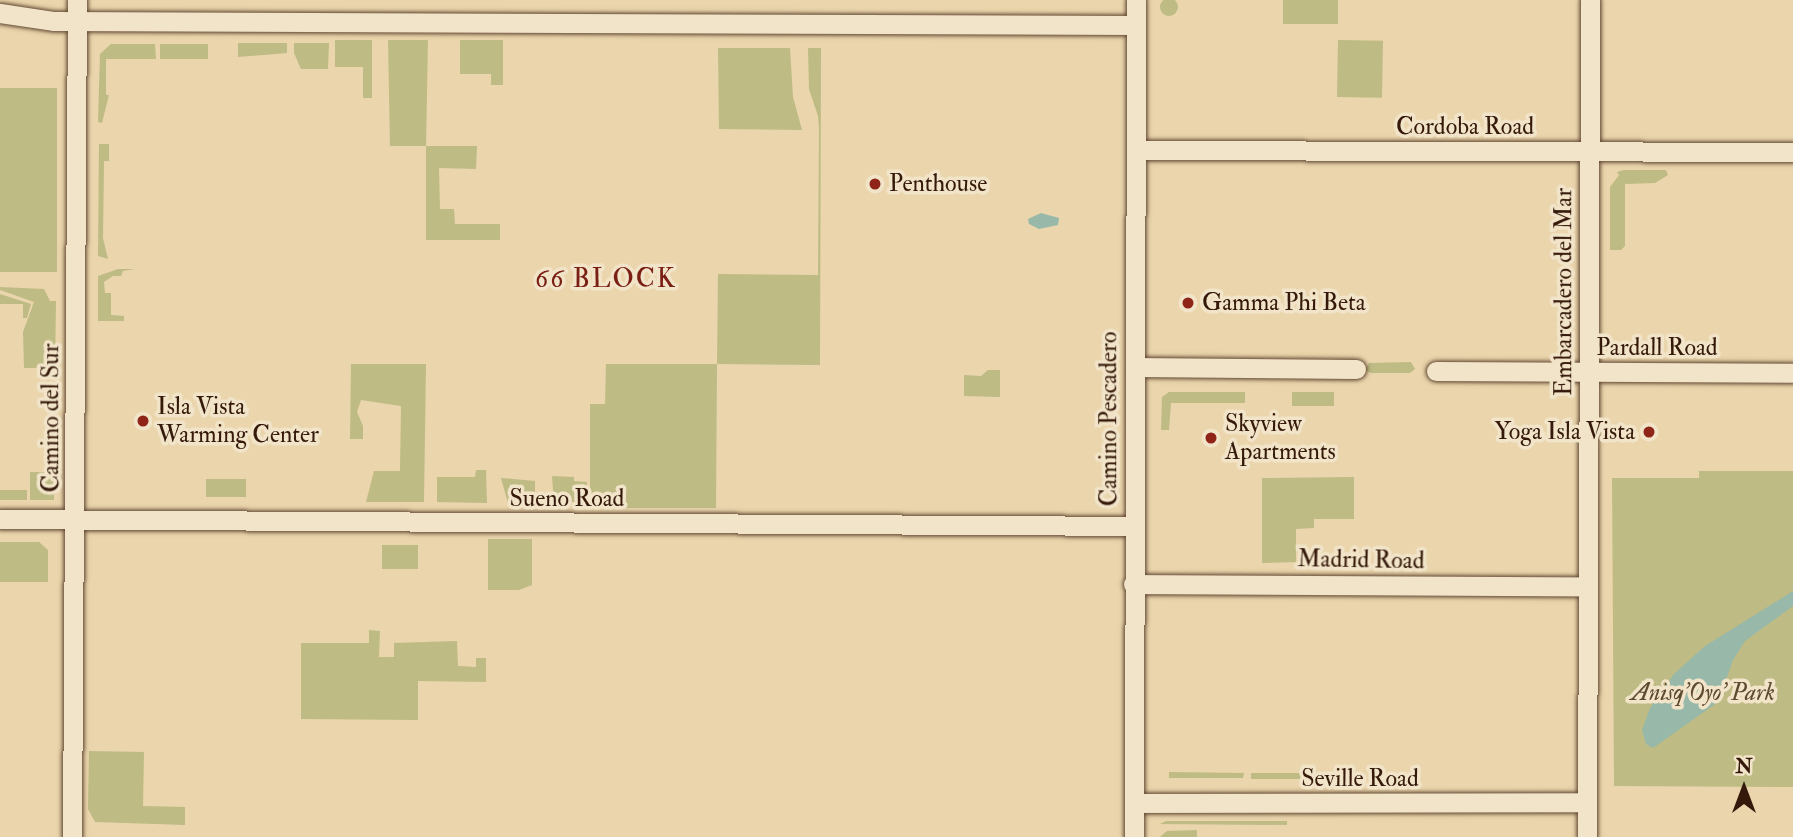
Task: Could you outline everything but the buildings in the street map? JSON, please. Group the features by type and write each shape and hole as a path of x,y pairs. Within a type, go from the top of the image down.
{"street":[{"name":"Camino del Sur","path":"72,837 77,0"},
{"name":"Camino Pescadero","path":"1133,837 1136,0"},
{"name":"Embarcadero del Mar","path":"1587,837 1590,0"},
{"path":"0,13 46,21 1136,25"},
{"name":"Cordoba Road","path":"1136,150 1793,152"},
{"path":"1135,367 1356,369"},
{"name":"Pardall Road","path":"1436,371 1793,373"},
{"name":"Sueno Road","path":"0,519 1134,526"},
{"name":"Madrid Road","path":"1133,583 1588,586"},
{"name":"Seville Road","path":"1133,803 1587,802"}],"green space":[{"path":"1169,-2 1175,1 1178,7 1175,13 1169,16 1163,13 1160,7 1163,1"},
{"path":"1283,0 1338,0 1338,24 1283,24"},
{"path":"335,40 372,40 372,98 363,98 363,67 335,67"},
{"path":"388,40 428,40 426,146 390,146"},
{"path":"460,40 503,40 503,85 491,85 491,74 460,74"},
{"path":"1338,40 1383,41 1382,98 1337,97"},
{"path":"238,43 287,43 287,53 238,57"},
{"path":"294,43 329,43 328,69 301,69 294,53"},
{"path":"111,44 155,44 156,59 106,59 106,95 109,95 102,123 98,122 100,54"},
{"path":"160,44 208,44 208,59 160,59"},
{"path":"718,48 790,48 793,97 802,130 719,129"},
{"path":"808,48 821,48 820,365 717,364 718,274 818,275 819,129 818,116 809,89"},
{"path":"0,88 57,88 57,272 0,272"},
{"path":"99,144 109,144 109,161 104,161 103,238 108,259 98,256"},
{"path":"426,146 477,146 476,169 439,168 440,209 454,209 455,224 500,224 500,240 426,240"},
{"path":"1666,170 1668,175 1655,183 1625,184 1625,246 1621,250 1610,250 1610,187 1619,175 1617,172"},
{"path":"118,269 135,269 123,271 121,276 113,276 104,282 105,293 111,293 111,315 124,316 124,321 98,321 98,276"},
{"path":"0,287 44,289 50,301 56,301 55,368 24,368 23,332 34,302 0,290"},
{"path":"0,294 31,304 27,318 23,318 23,304 0,304"},
{"path":"1411,362 1415,369 1410,373 1371,373 1365,370 1369,363"},
{"path":"351,364 426,364 424,502 366,502 374,471 400,471 401,406 361,400 357,412 363,426 363,439 350,439"},
{"path":"606,364 717,364 716,508 605,508 604,502 590,502 590,404 605,404"},
{"path":"988,370 1000,370 1000,397 964,396 964,375 981,376"},
{"path":"1169,392 1245,392 1245,403 1171,403 1169,430 1161,430 1162,397"},
{"path":"1292,392 1334,392 1334,406 1292,406"},
{"path":"476,470 486,470 487,503 437,502 437,477 475,477"},
{"name":"Anisq'Oyo' Park","path":"1699,471 1793,471 1793,787 1614,786 1612,478 1699,478"},
{"path":"30,472 54,472 54,500 30,500"},
{"path":"552,476 574,477 574,481 587,482 587,502 554,502"},
{"path":"1354,477 1354,519 1314,519 1314,528 1296,529 1296,562 1262,563 1262,478"},
{"path":"501,478 535,481 535,502 508,503"},
{"path":"206,479 246,479 246,497 206,497"},
{"path":"0,490 27,490 27,500 0,500"},
{"path":"488,539 532,539 532,585 519,590 488,590"},
{"path":"0,542 39,542 48,550 48,582 0,582"},
{"path":"382,545 418,545 418,569 382,569"},
{"path":"369,630 380,631 379,657 394,657 394,643 457,641 458,666 476,667 476,658 486,658 486,682 418,681 418,720 301,719 301,643 369,643"},
{"path":"89,751 144,752 143,806 185,807 185,825 95,822 88,809"},
{"path":"1169,772 1244,773 1243,778 1169,778"},
{"path":"1251,773 1325,773 1325,779 1251,779"},
{"path":"1166,821 1287,821 1287,825 1160,824"},
{"path":"1197,830 1197,837 1160,837 1167,831"}],"shaded area":[{"path":"1041,213 1059,218 1058,225 1039,229 1029,224 1028,219"},
{"path":"1793,591 1793,606 1745,641 1733,660 1718,702 1653,748 1646,744 1642,730 1650,708 1674,674 1705,646"}],"place":[{"name":"Penthouse","path":"875,184"},
{"name":"Gamma Phi Beta","path":"1188,303"},
{"name":"Isla Vista Warming Center","path":"143,421"},
{"name":"Yoga Isla Vista","path":"1649,432"},
{"name":"Skyview Apartments","path":"1211,438"}],"district":[{"name":"66 BLOCK","path":"606,280"}]}
